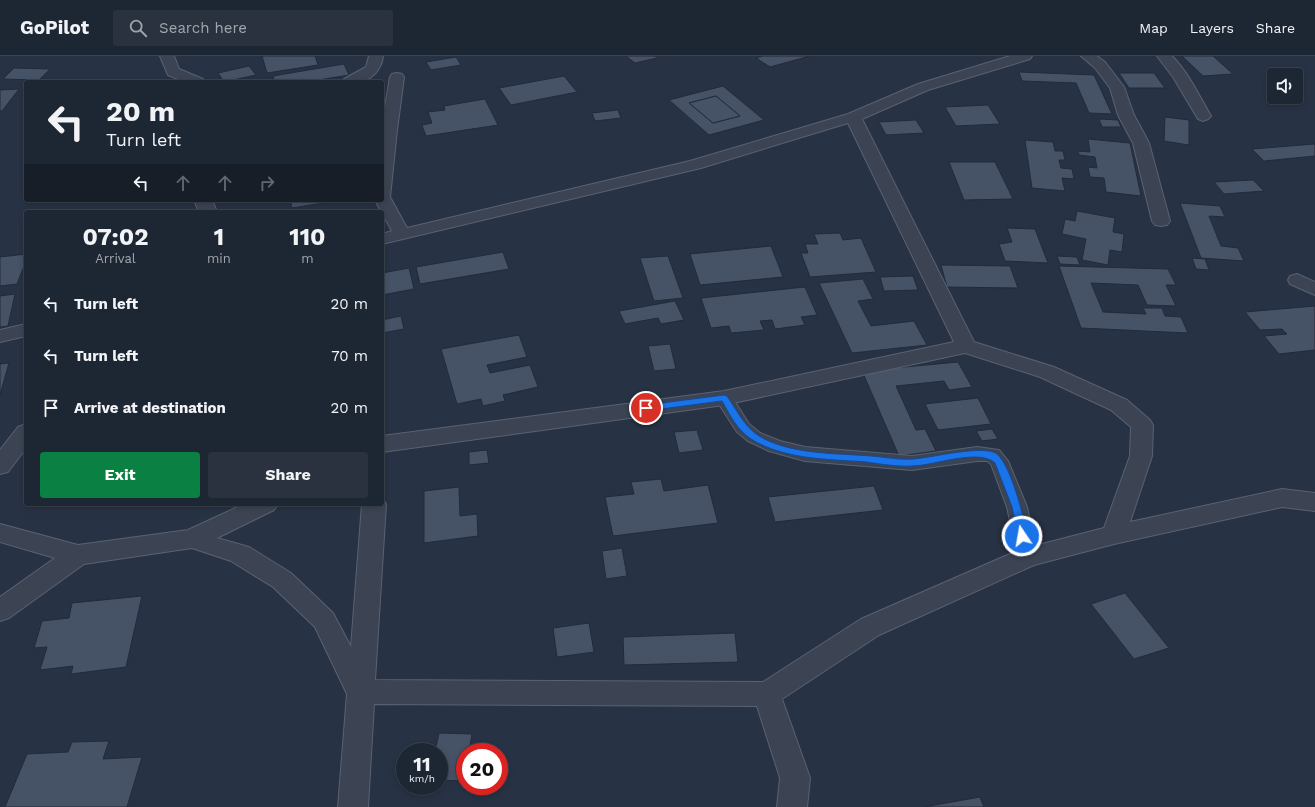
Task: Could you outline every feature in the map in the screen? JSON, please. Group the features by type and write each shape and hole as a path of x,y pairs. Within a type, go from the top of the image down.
{"street":[{"path":"167,56 173,72 193,80"},
{"path":"384,238 695,165 853,117 923,87 1024,56"},
{"path":"1088,56 1100,65 1117,87 1126,116 1141,143 1162,221"},
{"path":"1164,56 1179,72 1191,97 1203,116"},
{"path":"353,80 370,72 380,58"},
{"path":"384,178 397,77"},
{"path":"853,117 966,346"},
{"path":"384,201 402,234"},
{"path":"1297,280 1315,289"},
{"path":"0,336 24,330"},
{"path":"384,444 724,398 966,346 1047,372 1119,404 1142,425 1141,456 1114,535"},
{"path":"0,466 24,435"},
{"path":"360,692 767,694 870,626 1028,557 1114,535 1282,498 1315,502"},
{"path":"0,533 78,555 192,539 262,506"},
{"path":"353,807 374,506"},
{"path":"192,539 240,554 282,580 324,620 360,692"},
{"path":"0,611 78,555"},
{"path":"767,694 795,778 792,807"}],"lane":[{"path":"724,398 743,428 754,437 775,446 805,454 912,463 976,454 992,455 998,461 1017,507 1028,557"}],"building":[{"path":"262,56 315,56 318,65 267,73"},
{"path":"626,56 655,56 657,58 635,63"},
{"path":"763,56 810,56 770,67 756,58"},
{"path":"1182,56 1213,56 1233,74 1203,76"},
{"path":"456,57 461,65 431,70 426,62"},
{"path":"344,64 349,75 319,80 274,80 273,76"},
{"path":"249,66 256,75 233,80 223,80 218,73"},
{"path":"14,68 50,69 39,80 3,79"},
{"path":"1019,72 1094,75 1112,114 1089,113 1076,83 1022,81"},
{"path":"1119,73 1154,73 1165,88 1129,88"},
{"path":"564,76 577,92 511,105 499,88"},
{"path":"723,86 764,120 709,135 669,100","holes":["716,96 740,116 713,123 689,103"]},
{"path":"19,89 2,111 0,111 0,90"},
{"path":"716,96 740,116 713,123 689,103"},
{"path":"485,99 498,125 426,136 422,125 432,123 428,112 445,110 444,106"},
{"path":"988,105 1000,124 956,126 945,107"},
{"path":"618,110 621,118 595,121 592,113"},
{"path":"1165,117 1189,120 1189,145 1164,141"},
{"path":"1099,119 1118,120 1121,127 1102,127"},
{"path":"916,120 924,133 886,135 879,122"},
{"path":"1088,139 1130,143 1141,196 1106,192 1104,178 1090,177 1088,167 1097,168 1095,157 1079,155 1078,151 1090,152"},
{"path":"1025,140 1053,142 1055,151 1063,151 1065,160 1059,160 1061,168 1072,169 1074,179 1062,178 1065,191 1032,188"},
{"path":"1315,144 1315,156 1264,161 1252,149"},
{"path":"949,162 995,162 1013,199 964,200"},
{"path":"1253,180 1264,191 1224,194 1214,182"},
{"path":"290,202 330,202 292,208"},
{"path":"1180,203 1220,206 1225,217 1209,216 1221,246 1238,248 1244,261 1201,258"},
{"path":"1077,211 1115,218 1113,232 1124,234 1122,252 1110,250 1108,265 1082,260 1086,239 1062,234 1065,219 1075,221"},
{"path":"1007,228 1035,229 1048,263 1005,261 999,244 1012,242"},
{"path":"840,233 843,240 861,238 876,272 810,277 801,253 808,253 805,244 818,244 814,234"},
{"path":"771,246 783,277 700,285 690,254"},
{"path":"503,252 509,269 420,284 416,267"},
{"path":"24,254 24,266 17,284 0,286 0,257"},
{"path":"668,256 683,298 654,301 640,258"},
{"path":"1057,256 1077,257 1080,265 1060,264"},
{"path":"1192,258 1205,259 1209,270 1196,269"},
{"path":"941,265 1010,266 1018,288 947,287"},
{"path":"1059,266 1168,269 1176,285 1166,285 1176,306 1147,305 1138,285 1091,283 1103,312 1146,314 1143,308 1162,308 1165,316 1181,317 1188,333 1081,328"},
{"path":"409,268 414,289 384,295 384,273"},
{"path":"913,276 918,290 884,291 880,277"},
{"path":"863,279 873,299 858,301 871,326 914,321 927,345 852,353 819,283"},
{"path":"805,287 817,315 801,317 805,325 775,329 772,320 760,321 764,330 731,333 729,326 711,328 701,298"},
{"path":"15,294 8,326 0,327 0,296"},
{"path":"675,301 684,320 661,324 658,318 625,324 619,311"},
{"path":"1315,306 1315,350 1279,354 1264,336 1287,334 1282,329 1260,330 1245,312"},
{"path":"401,316 404,329 384,333 384,320"},
{"path":"519,335 527,357 487,365 490,373 530,365 538,387 503,395 505,401 483,406 481,399 457,404 441,349"},
{"path":"670,344 676,369 654,371 648,346"},
{"path":"958,362 972,387 949,390 944,381 896,386 916,430 925,429 936,451 899,456 862,371"},
{"path":"9,363 0,395 0,364"},
{"path":"978,398 991,424 938,430 925,404"},
{"path":"992,429 998,439 982,441 976,431"},
{"path":"697,430 703,450 679,453 674,432"},
{"path":"487,450 489,463 469,465 469,452"},
{"path":"661,479 664,491 708,485 718,523 613,536 605,497 634,494 631,482"},
{"path":"874,486 883,510 775,522 768,497"},
{"path":"459,487 460,516 477,514 478,536 424,543 424,491"},
{"path":"622,548 627,576 606,579 602,551"},
{"path":"1125,593 1169,648 1134,659 1091,604"},
{"path":"142,596 126,667 71,674 73,666 40,670 47,647 34,648 42,621 69,618 72,603"},
{"path":"589,623 594,652 557,657 553,628"},
{"path":"735,633 738,662 624,665 623,637"},
{"path":"439,733 472,734 470,743 456,743 456,781 448,780 448,743 437,743"},
{"path":"109,741 103,759 142,757 127,807 5,807 27,754 68,752 72,742"},
{"path":"980,797 984,807 924,807"}],"route":[{"path":"646,408 724,398 743,428 754,437 775,446 805,454 912,463 976,454 992,455 998,461 1017,507 1022,536"}]}
